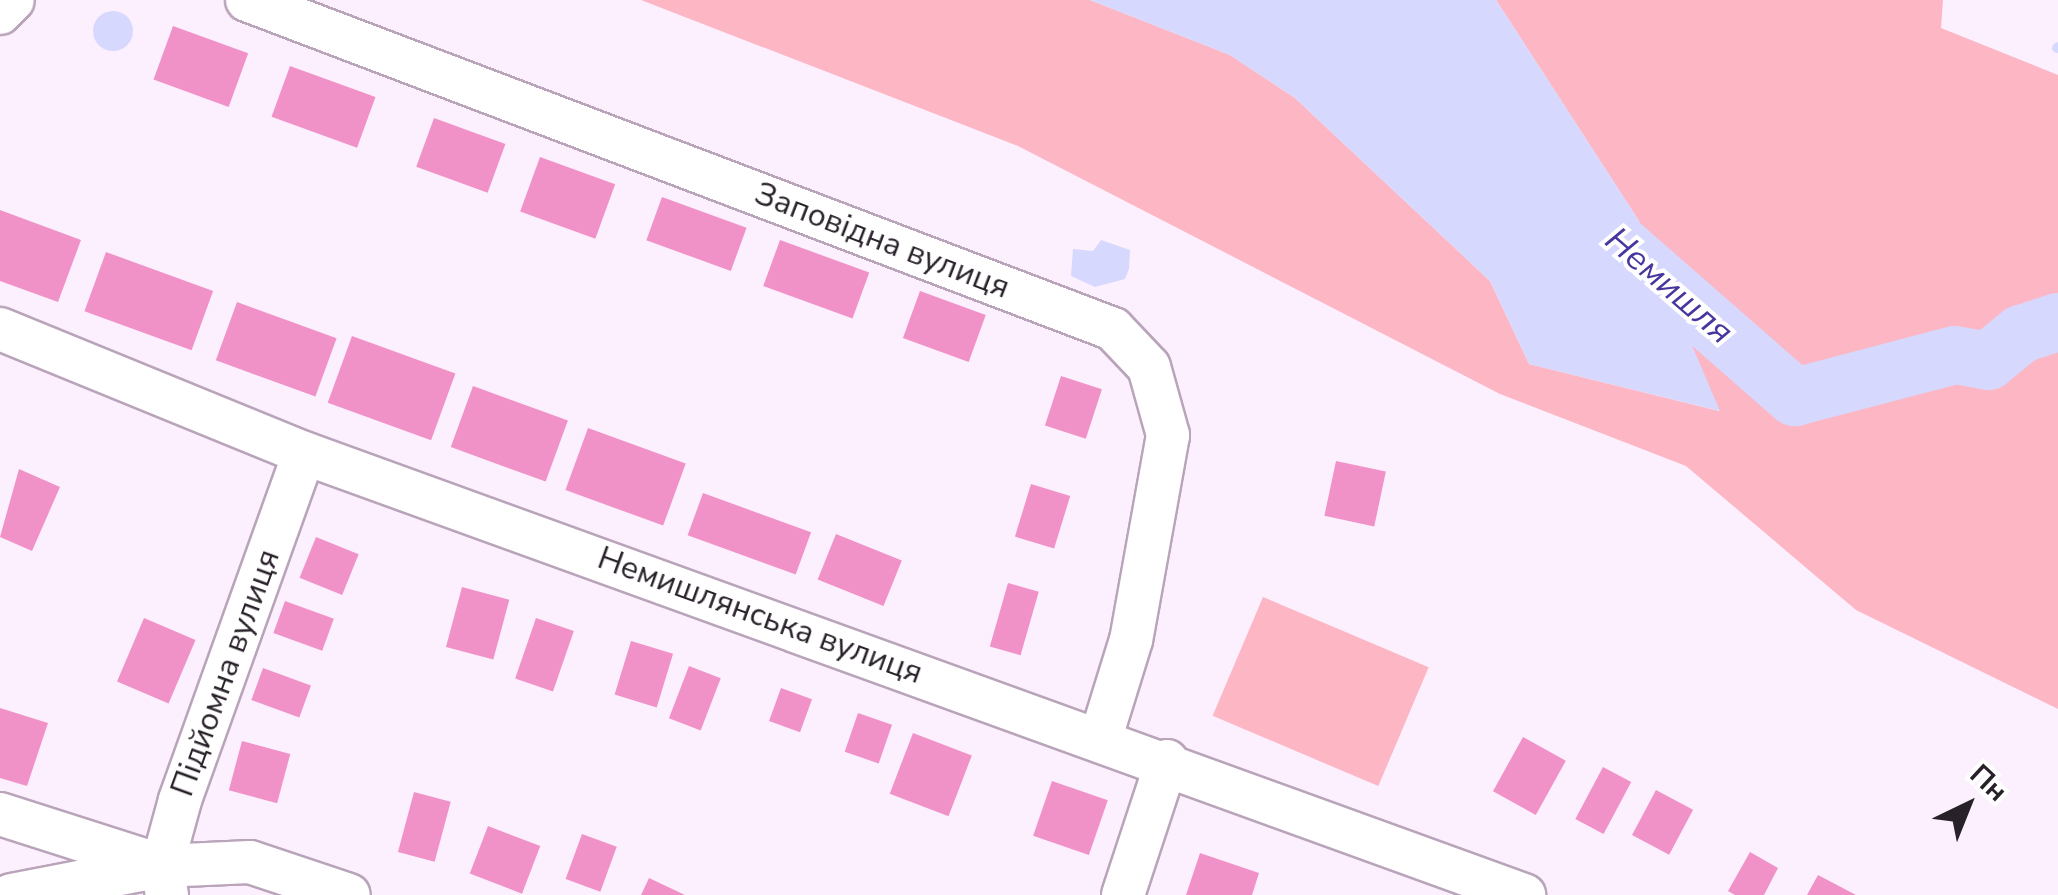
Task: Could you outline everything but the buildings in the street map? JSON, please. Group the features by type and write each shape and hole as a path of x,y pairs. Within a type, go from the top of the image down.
{"street":[{"path":"0,13 14,0"},
{"name":"Заповідна вулиця","path":"247,0 1114,329 1148,367 1168,435 1131,640 1102,737"},
{"name":"Немишлянська вулиця","path":"0,329 304,453 1102,737 1524,895"},
{"name":"Підйомна вулиця","path":"165,881 304,453"},
{"path":"1123,895 1166,761"},
{"path":"0,814 165,881"},
{"path":"12,895 165,881 250,862 349,895"}],"shaded area":[{"path":"641,0 1090,0 1230,55 1295,98 1490,281 1529,364 1719,411 1639,221 1496,0 1943,0 1941,28 2058,75 2058,709 1856,610 1686,466 1500,394 1018,146"},
{"path":"1263,597 1429,667 1378,786 1213,716"}],"water":[{"path":"1090,0 1496,0 1639,221 1720,411 1529,364 1490,281 1295,98 1230,55"},
{"path":"113,11 127,17 133,31 127,45 113,51 99,45 93,31 99,17"},
{"path":"1101,240 1130,250 1129,269 1125,279 1095,287 1071,276 1073,249 1093,251"}],"waterway":[{"name":"Немишля","path":"1604,230 1795,397 1955,355 1988,361 2021,334 2058,322"}]}
